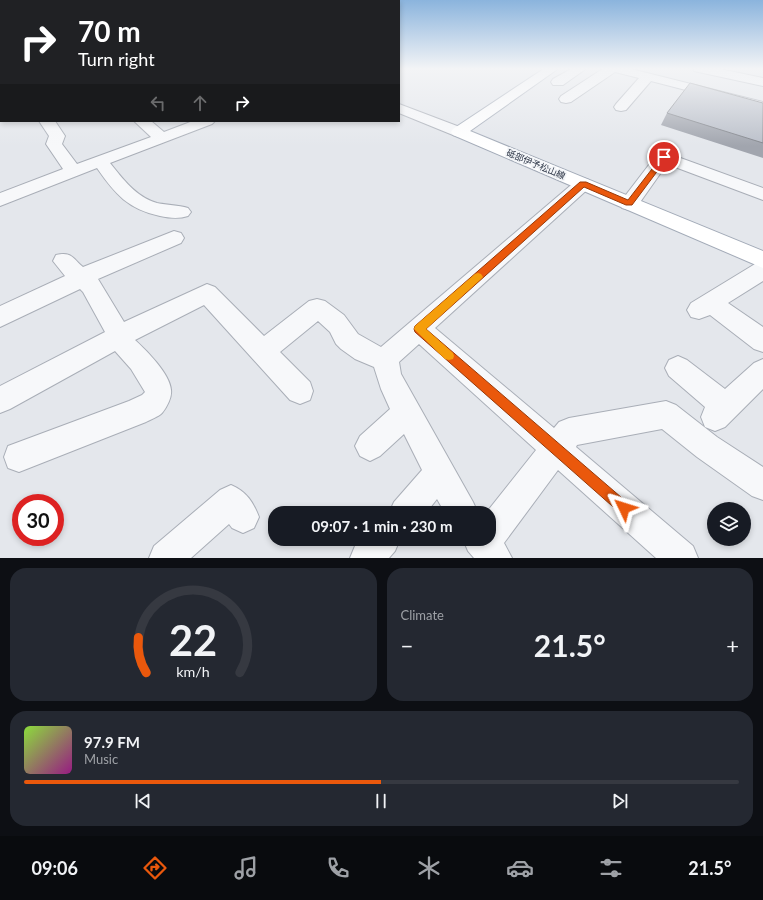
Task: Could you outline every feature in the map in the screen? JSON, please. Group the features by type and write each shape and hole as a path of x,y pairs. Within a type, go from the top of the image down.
{"main road":[{"path":"459,132 515,94"},
{"name":"砥部伊予松山線","path":"459,132 763,260"}],"street":[{"path":"566,99 574,94"},
{"path":"619,106 625,94"},
{"path":"717,94 763,106"},
{"path":"400,108 459,132"},
{"path":"48,122 57,136 54,144 73,171"},
{"path":"143,122 162,138"},
{"path":"0,200 204,122"},
{"path":"629,204 664,157 763,194"},
{"path":"100,161 118,186 135,200 151,208 181,212"},
{"path":"458,506 388,374 386,360 393,352 583,184"},
{"path":"0,316 57,291 73,269 174,238"},
{"path":"19,458 136,412 152,404 158,395 158,388 140,361 126,347 99,297 91,286 73,269"},
{"path":"763,270 705,306 763,341"},
{"path":"0,400 49,372 207,293 300,391"},
{"path":"263,351 317,308 330,316 341,328 345,336 357,346 368,354 386,360"},
{"path":"419,329 681,558"},
{"path":"678,368 720,412 763,371"},
{"path":"370,446 407,412"},
{"path":"496,530 569,432 666,415 707,447 763,485"},
{"path":"411,506 440,472"},
{"path":"166,558 231,501 242,517"},
{"path":"367,558 377,546"}],"building":[{"path":"682,94 730,94 763,103 763,143 667,113"}],"slow traffic":[{"path":"449,356 419,329 478,277"}],"route":[{"path":"624,508 419,329 583,184 629,204 664,157"}]}
